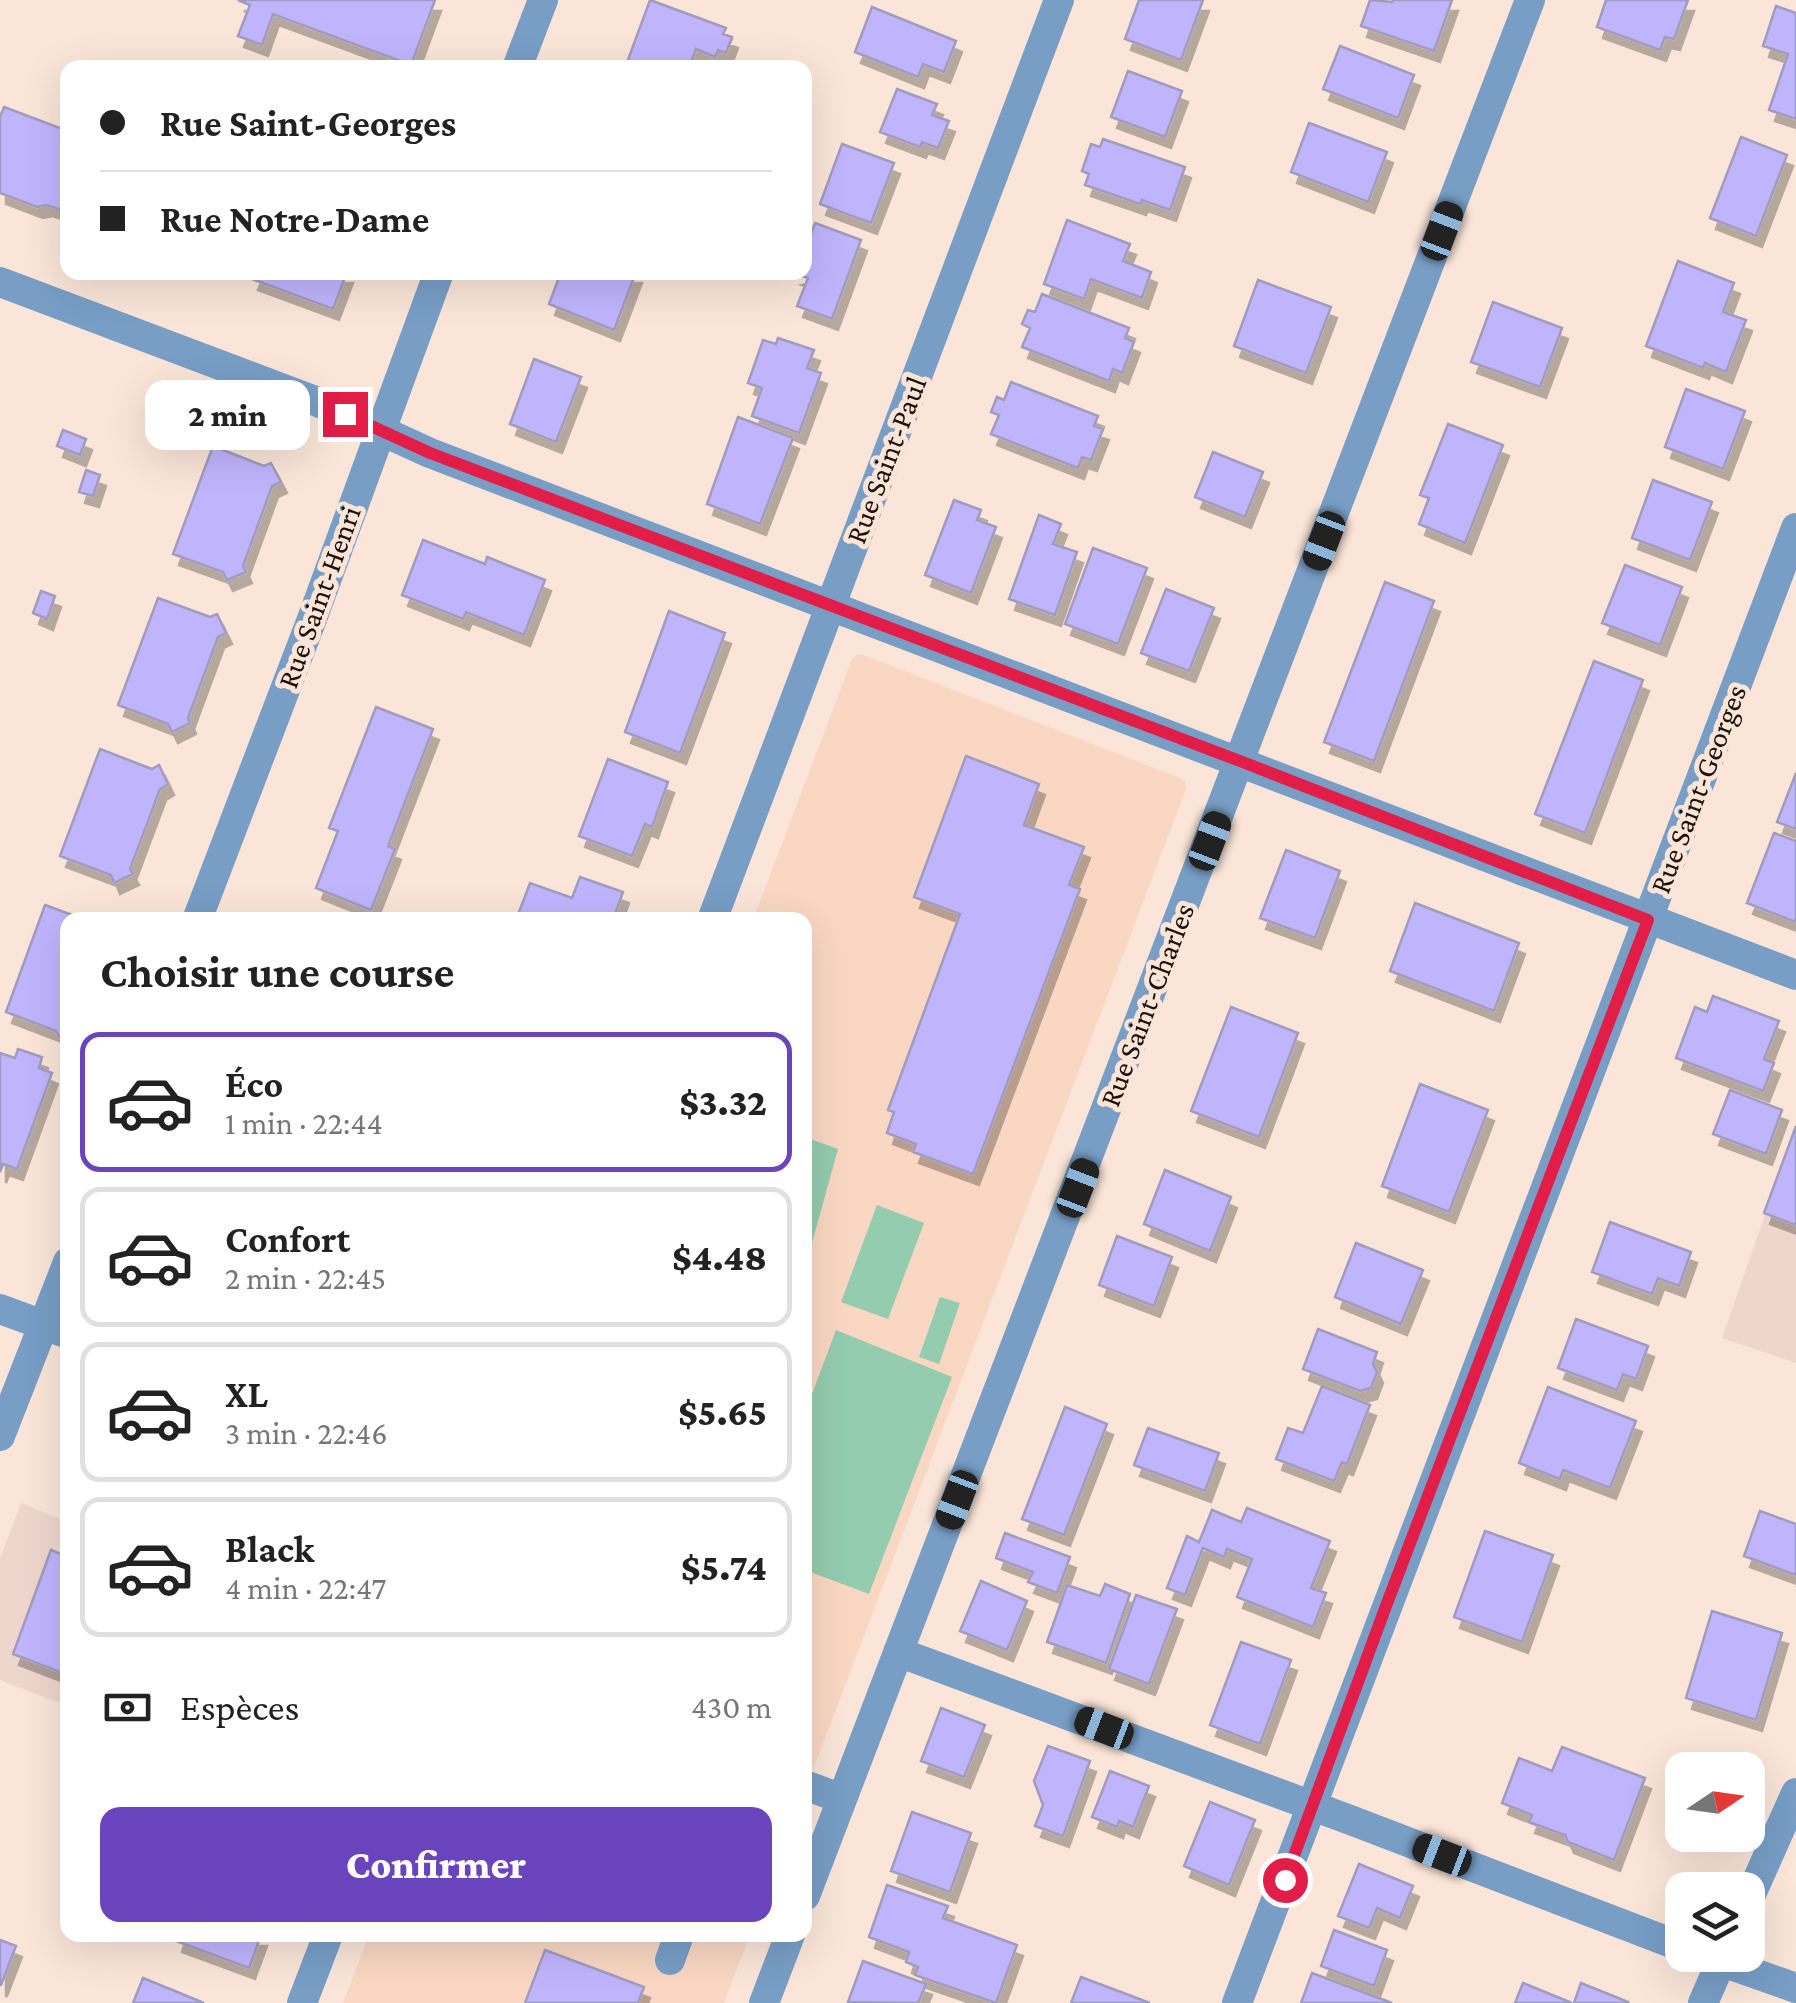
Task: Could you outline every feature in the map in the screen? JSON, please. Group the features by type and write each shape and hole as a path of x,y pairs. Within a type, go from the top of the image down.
{"street":[{"path":"520,60 543,0"},
{"name":"Rue Saint-Paul","path":"715,912 1059,0"},
{"name":"Rue Saint-Charles","path":"812,1878 1530,0"},
{"name":"Rue Saint-Henri","path":"200,912 436,280"},
{"path":"0,282 318,402 430,453 1796,975"},
{"name":"Rue Saint-Georges","path":"1237,2003 1796,528"},
{"path":"0,1436 55,1330 60,1304"},
{"path":"0,1310 55,1330"},
{"path":"898,1652 1665,1940"},
{"path":"812,1788 842,1799"},
{"path":"1761,1872 1796,1793"},
{"path":"302,2003 325,1942"},
{"path":"764,2003 787,1942"},
{"path":"1703,2003 1712,1972"},
{"path":"1755,1972 1796,1988"}],"shaded area":[{"path":"856,655 1180,778 1186,789 812,1773 812,912 756,912"},
{"path":"1796,1126 1796,1363 1722,1338"},
{"path":"21,1503 60,1519 60,1703 0,1680 0,1559"},
{"path":"366,1942 747,1942 724,2003 343,2003"}],"green space":[{"path":"812,1140 838,1149 812,1243"},
{"path":"877,1205 924,1223 888,1319 841,1302"},
{"path":"940,1297 960,1303 939,1364 919,1357"},
{"path":"836,1330 952,1377 869,1594 812,1573 812,1394"}],"building":[{"path":"238,0 435,0 413,60 397,60 273,14 262,45 238,36 250,5"},
{"path":"650,0 726,28 723,34 732,37 726,53 718,50 715,57 696,49 692,60 628,60"},
{"path":"1139,0 1203,0 1181,60 1125,39"},
{"path":"1370,0 1452,0 1434,51 1361,26"},
{"path":"1606,0 1688,0 1674,39 1665,37 1660,50 1597,27"},
{"path":"1776,6 1796,13 1796,119 1769,110 1788,54 1763,46"},
{"path":"872,7 956,41 944,72 923,64 918,77 855,52"},
{"path":"1340,46 1414,75 1398,118 1323,89"},
{"path":"1128,71 1182,91 1165,137 1111,117"},
{"path":"897,89 937,104 932,115 949,121 938,148 922,142 920,147 880,132"},
{"path":"4,107 60,128 60,210 47,205 37,207 0,193 0,117"},
{"path":"1309,123 1387,152 1368,202 1291,172"},
{"path":"1741,137 1787,155 1756,236 1710,218"},
{"path":"1103,139 1185,167 1170,210 1085,185 1089,174 1082,171 1091,144 1100,147"},
{"path":"842,144 894,163 871,223 820,204"},
{"path":"1067,220 1130,244 1123,261 1151,272 1142,298 1091,279 1084,299 1044,284"},
{"path":"815,223 861,240 832,319 797,306 807,280 812,280"},
{"path":"1678,261 1734,283 1723,312 1746,320 1726,372 1705,363 1703,368 1646,346"},
{"path":"255,280 344,280 333,309"},
{"path":"558,280 633,280 614,330 549,304"},
{"path":"1258,280 1331,307 1306,373 1234,346"},
{"path":"1042,294 1129,328 1125,338 1134,342 1122,373 1113,369 1109,381 1022,347 1030,328 1022,324 1028,310 1035,312"},
{"path":"1493,302 1562,328 1540,387 1471,362"},
{"path":"778,338 814,350 807,368 821,373 799,433 752,416 762,388 748,383 763,340 776,344"},
{"path":"534,359 581,377 556,442 510,424"},
{"path":"1011,382 1098,416 1094,426 1103,429 1091,460 1082,457 1078,468 991,434 999,415 991,412 997,397 1004,400"},
{"path":"1686,389 1745,411 1723,469 1665,447"},
{"path":"738,417 793,438 760,524 707,504"},
{"path":"1448,424 1503,445 1465,543 1419,524 1429,498 1420,495"},
{"path":"63,430 86,439 80,455 57,446"},
{"path":"213,446 264,466 271,463 281,482 272,486 243,566 246,572 227,580 223,572 173,554"},
{"path":"1213,452 1263,472 1245,517 1195,497"},
{"path":"86,470 100,475 93,496 79,492"},
{"path":"1653,480 1712,502 1690,560 1632,538"},
{"path":"954,500 981,510 977,520 996,527 971,593 925,575"},
{"path":"1039,515 1061,524 1053,544 1077,552 1055,615 1009,599"},
{"path":"423,540 485,564 487,557 545,580 524,635 466,612 463,619 402,595"},
{"path":"1093,548 1147,568 1118,644 1065,624"},
{"path":"1625,565 1682,587 1660,645 1602,623"},
{"path":"1385,582 1434,601 1374,761 1324,742"},
{"path":"1166,589 1214,608 1189,671 1141,653"},
{"path":"41,591 55,596 47,619 33,613"},
{"path":"158,598 210,617 217,614 226,633 218,637 188,718 190,723 172,732 168,724 118,705"},
{"path":"669,611 725,633 680,753 625,732"},
{"path":"1594,661 1643,680 1585,833 1535,814"},
{"path":"376,707 433,729 388,846 395,849 371,910 316,888 338,831 329,828"},
{"path":"100,749 152,769 159,765 168,784 160,789 130,869 133,874 114,883 111,875 60,856"},
{"path":"966,756 1039,784 1024,825 1084,847 1069,885 1080,889 973,1174 913,1152 916,1144 887,1133 894,1112 888,1110 960,914 914,897"},
{"path":"608,759 668,782 652,827 645,824 632,856 579,836"},
{"path":"1796,773 1796,829 1777,822"},
{"path":"1774,833 1796,841 1796,922 1747,903"},
{"path":"1286,850 1340,871 1315,938 1260,918"},
{"path":"580,877 623,892 616,912 519,912 530,883 572,898"},
{"path":"1415,903 1519,943 1494,1011 1390,971"},
{"path":"45,905 64,912 60,912 60,1038 56,1031 6,1012"},
{"path":"1713,996 1779,1021 1764,1059 1774,1063 1763,1091 1676,1058 1695,1007 1707,1012"},
{"path":"1231,1007 1298,1033 1259,1137 1191,1111"},
{"path":"18,1049 42,1057 39,1068 52,1073 17,1169 3,1164 0,1172 0,1053 15,1058"},
{"path":"1420,1084 1488,1110 1449,1212 1382,1186"},
{"path":"1730,1090 1782,1110 1766,1154 1713,1134"},
{"path":"1796,1126 1796,1225 1764,1213"},
{"path":"1165,1170 1231,1197 1210,1251 1144,1224"},
{"path":"1610,1222 1691,1252 1679,1286 1658,1278 1652,1294 1592,1272"},
{"path":"1117,1236 1172,1257 1154,1306 1099,1285"},
{"path":"1356,1243 1423,1270 1401,1324 1335,1297"},
{"path":"1576,1319 1648,1346 1636,1379 1623,1374 1617,1390 1558,1368"},
{"path":"1318,1329 1377,1352 1373,1364 1377,1372 1371,1388 1360,1391 1303,1369"},
{"path":"1322,1386 1370,1405 1347,1464 1342,1462 1334,1481 1276,1459 1288,1428 1303,1433"},
{"path":"1548,1387 1636,1421 1610,1488 1563,1470 1560,1479 1519,1463"},
{"path":"1065,1407 1107,1424 1064,1535 1022,1519"},
{"path":"1148,1428 1219,1453 1205,1491 1134,1465"},
{"path":"1247,1508 1330,1541 1311,1588 1326,1593 1313,1627 1237,1597 1252,1559 1227,1549 1224,1557 1203,1548 1185,1595 1167,1588 1187,1536 1199,1542 1212,1510 1241,1522"},
{"path":"1760,1511 1796,1524 1796,1575 1744,1556"},
{"path":"1485,1531 1553,1555 1522,1642 1454,1617"},
{"path":"1005,1533 1070,1557 1057,1593 1028,1582 1033,1572 996,1558"},
{"path":"51,1550 60,1554 60,1672 13,1654"},
{"path":"981,1581 1027,1601 1007,1650 960,1631"},
{"path":"1105,1584 1130,1594 1106,1663 1047,1642 1067,1585 1100,1596"},
{"path":"1136,1595 1177,1609 1149,1684 1109,1669"},
{"path":"1712,1611 1782,1633 1756,1720 1686,1698"},
{"path":"1241,1642 1291,1660 1260,1744 1210,1725"},
{"path":"941,1708 985,1725 964,1777 921,1761"},
{"path":"1048,1746 1090,1761 1063,1836 1035,1826 1043,1805 1034,1781"},
{"path":"1562,1747 1645,1778 1614,1860 1568,1842 1565,1835 1529,1822 1532,1815 1502,1803 1519,1758 1552,1771"},
{"path":"1110,1771 1149,1786 1133,1827 1119,1821 1117,1827 1092,1817"},
{"path":"1210,1802 1255,1820 1229,1885 1184,1866"},
{"path":"912,1812 971,1833 950,1892 891,1871"},
{"path":"1359,1864 1413,1886 1400,1918 1377,1908 1369,1928 1338,1916"},
{"path":"887,1885 948,1906 943,1918 1017,1945 996,2003 915,1975 918,1967 906,1962 909,1952 869,1937"},
{"path":"1334,1930 1387,1950 1374,1986 1321,1966"},
{"path":"0,1940 16,1946 1,1985 0,1985"},
{"path":"179,1942 258,1942 249,1968"},
{"path":"545,1950 644,1987 638,2003 525,2003"},
{"path":"863,1961 926,1984 918,2003 848,2002"},
{"path":"1312,1973 1392,2003 1301,2003"},
{"path":"1081,1977 1150,2003 1071,2003"},
{"path":"143,1978 204,2003 133,2003"},
{"path":"1523,1983 1572,2003 1515,2003"},
{"path":"1581,1983 1628,2002 1574,2003"}],"route":[{"path":"345,414 430,453 1648,920 1285,1880"}]}
